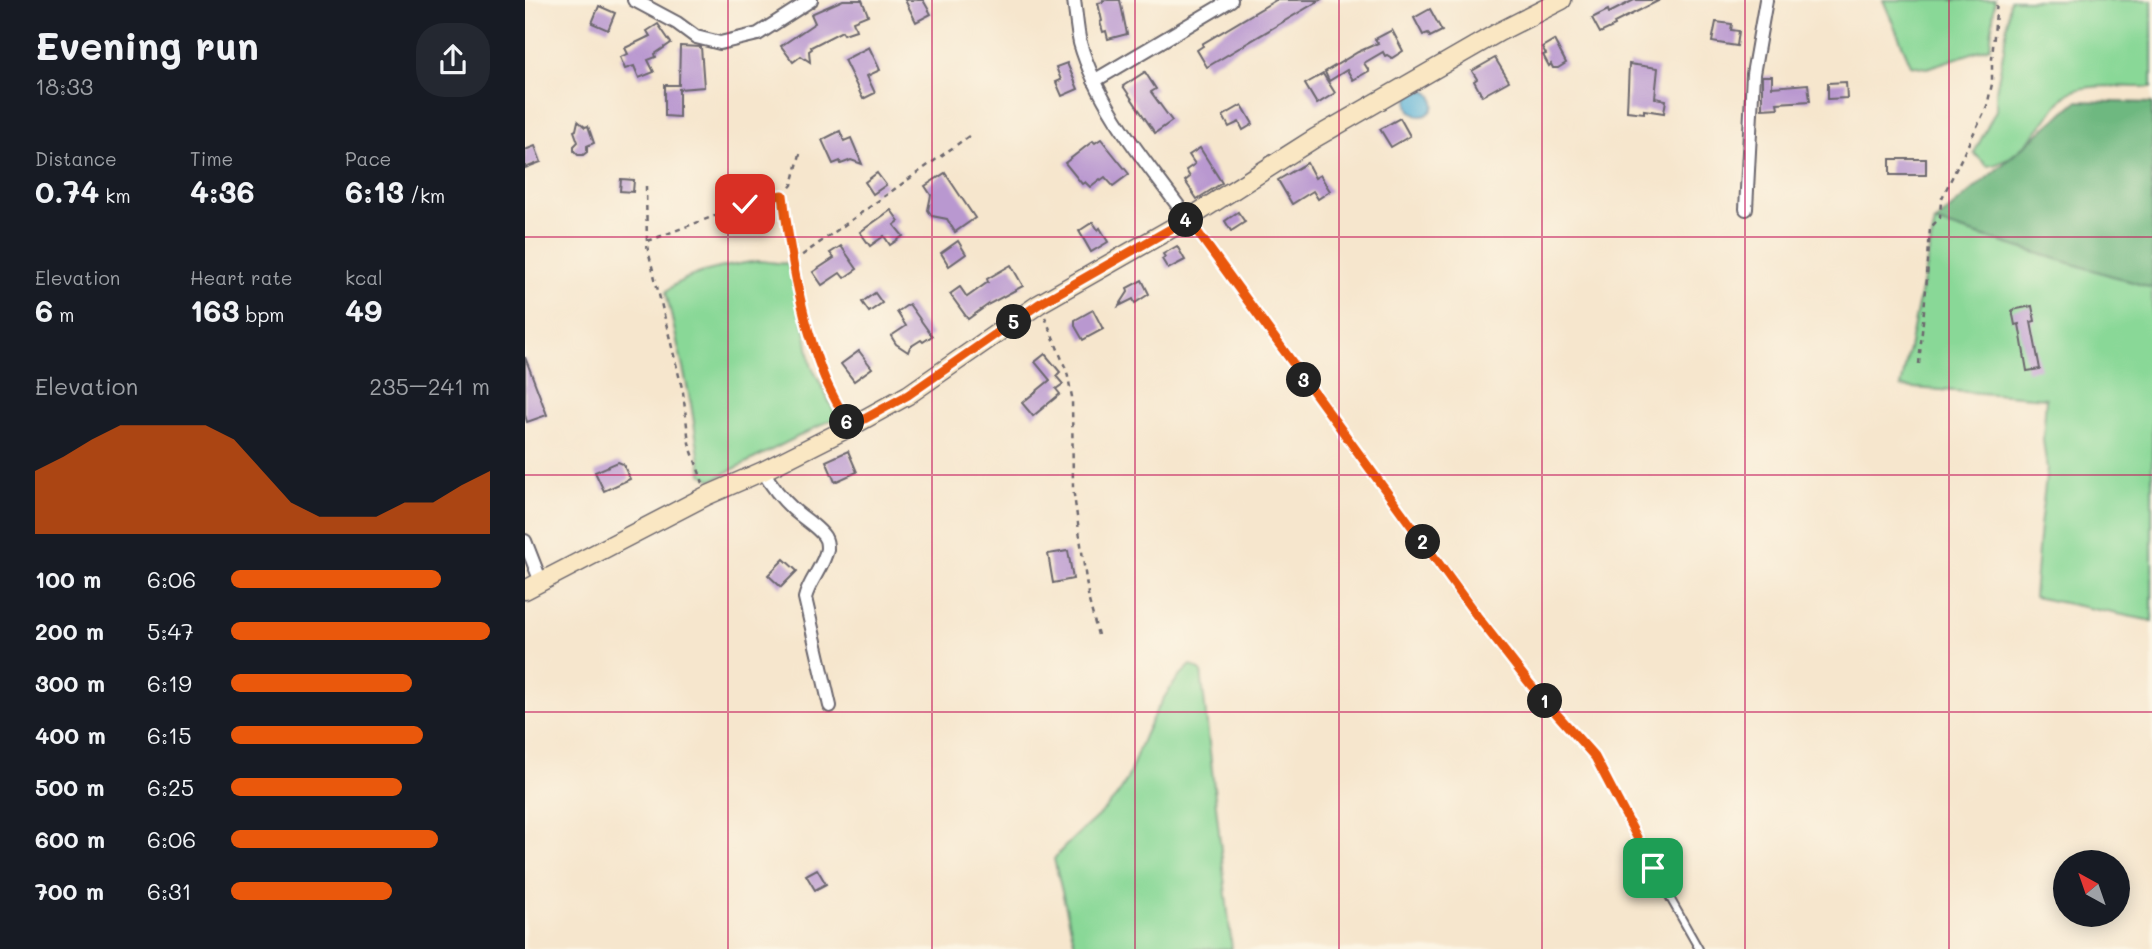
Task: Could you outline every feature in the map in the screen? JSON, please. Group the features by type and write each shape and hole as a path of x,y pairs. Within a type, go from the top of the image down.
{"street":[{"path":"634,0 677,23 696,37 720,43 758,34 811,0"},
{"path":"1075,0 1080,42 1094,81 1118,122 1188,219"},
{"path":"1094,81 1231,0"},
{"path":"525,541 533,586 706,496 850,427 908,395 1039,304 1188,219 1315,138 1499,32 1562,0"},
{"path":"1746,209 1753,74 1766,0"},
{"path":"763,471 773,488 791,508 826,539 824,557 808,586 805,598 830,706"}],"lane":[{"path":"1188,219 1477,616 1530,684 1595,757 1699,949"}],"path":[{"path":"1919,364 1930,228 1940,218 1941,200 1987,106 1992,84 1997,0"},
{"path":"794,261 969,136"},
{"path":"648,241 765,197 783,195 792,185 800,154"},
{"path":"646,186 647,246 683,392 689,443 706,496"},
{"path":"783,195 789,243 812,344 824,376 850,427"},
{"path":"1039,304 1067,372 1072,397 1073,488 1089,601 1099,639"}],"green space":[{"path":"1883,0 1995,0 1990,47 1927,68 1911,65"},
{"path":"2010,0 2152,0 2152,87 2099,86 2071,92 2061,100 2022,147 2005,160 1987,166 1974,153 1996,110 1996,91"},
{"path":"2077,101 2152,103 2152,288 1935,222"},
{"path":"1935,222 2152,288 2152,621 2034,597 2047,469 2043,440 2046,398 1901,387"},
{"path":"758,261 788,263 805,328 811,365 837,417 712,480 702,474 691,404 666,292 696,274"},
{"path":"1191,665 1201,671 1232,949 1076,949 1054,859 1119,793 1154,714 1174,683"}],"water":[{"path":"1421,90 1430,94 1434,103 1430,112 1421,116 1412,112 1408,103 1412,94"}],"building":[{"path":"843,0 862,0 868,15 853,21 856,30 844,34 842,31 811,47 810,62 801,56 793,62 781,46 815,23 811,14"},
{"path":"905,0 923,0 931,14 916,22"},
{"path":"1103,0 1120,0 1127,34 1108,39 1106,31 1103,32 1098,3"},
{"path":"1276,0 1320,0 1207,67 1197,50 1202,44"},
{"path":"1634,0 1660,0 1600,33 1592,18 1608,10 1609,13"},
{"path":"599,6 615,13 608,30 592,23"},
{"path":"1430,9 1442,31 1430,37 1428,33 1423,35 1414,18"},
{"path":"1716,22 1732,24 1731,30 1739,31 1737,46 1712,42"},
{"path":"658,24 671,43 655,54 656,57 648,60 654,72 639,78 634,66 625,69 620,57 628,54 625,48 650,36 647,31"},
{"path":"1392,30 1403,51 1392,58 1385,56 1383,52 1364,63 1369,71 1353,80 1347,70 1329,81 1325,72 1378,43 1375,39"},
{"path":"1554,40 1566,63 1558,68 1553,68 1551,64 1549,66 1543,55 1546,54 1542,47"},
{"path":"680,46 701,47 704,87 679,89 679,117 665,116 665,85 679,85"},
{"path":"869,47 880,70 867,76 875,93 863,99 844,60"},
{"path":"1495,58 1509,81 1482,96 1472,71"},
{"path":"1067,63 1078,89 1062,96 1056,82 1061,80 1056,67"},
{"path":"1629,64 1658,68 1655,98 1666,100 1664,113 1627,111"},
{"path":"1145,72 1156,89 1151,92 1172,121 1155,133 1123,86"},
{"path":"1323,74 1335,93 1317,104 1305,84"},
{"path":"1762,76 1772,76 1772,87 1808,84 1810,101 1777,103 1778,108 1762,109"},
{"path":"1846,82 1847,98 1828,99 1828,83"},
{"path":"1242,105 1253,124 1243,130 1239,122 1229,127 1223,116"},
{"path":"1400,118 1410,136 1391,147 1380,129"},
{"path":"578,121 585,127 588,126 594,143 587,146 587,152 583,155 574,151 578,142 574,131"},
{"path":"840,131 844,141 851,138 862,164 851,160 833,164 822,140"},
{"path":"1101,139 1129,174 1113,186 1105,177 1090,187 1085,182 1082,184 1065,163 1093,141 1095,143"},
{"path":"535,146 541,162 525,168 525,150"},
{"path":"1200,148 1222,183 1197,199 1185,181 1190,177 1186,170 1195,164 1189,155"},
{"path":"1890,159 1926,159 1926,175 1890,175"},
{"path":"1307,163 1315,178 1320,175 1330,191 1318,199 1313,191 1292,204 1278,180"},
{"path":"877,173 886,185 873,194 865,182"},
{"path":"945,173 975,218 955,232 947,219 932,216 928,210 931,195 925,186"},
{"path":"621,179 634,180 633,192 620,191"},
{"path":"891,210 899,221 894,225 903,236 890,245 884,236 870,246 860,232"},
{"path":"1238,212 1245,222 1231,231 1225,221"},
{"path":"1093,222 1108,242 1091,252 1079,231"},
{"path":"958,241 966,254 949,266 941,253"},
{"path":"841,246 857,269 844,278 840,273 822,285 813,272 834,258 830,253"},
{"path":"1177,246 1185,260 1168,269 1162,259 1165,257 1163,254"},
{"path":"1011,265 1023,286 968,319 950,294 960,287 967,297 988,282 987,279"},
{"path":"1142,280 1149,294 1135,303 1133,299 1119,306 1128,292 1127,288"},
{"path":"875,293 882,303 869,312 862,302"},
{"path":"909,304 932,336 910,347 908,352 896,344 891,336 906,326 897,312"},
{"path":"2032,306 2035,321 2031,322 2040,369 2027,371 2019,324 2015,325 2012,310"},
{"path":"1093,310 1103,329 1083,340 1075,326 1075,320"},
{"path":"859,351 872,368 854,381 841,364"},
{"path":"1045,354 1060,372 1056,376 1063,384 1056,389 1060,394 1033,416 1022,403 1050,380 1035,362"},
{"path":"525,357 547,415 527,422 525,415"},
{"path":"848,451 857,472 835,482 826,461"},
{"path":"618,462 623,464 630,479 604,491 595,472"},
{"path":"1068,551 1073,579 1053,583 1048,554"},
{"path":"784,559 797,571 781,587 768,575"},
{"path":"817,869 826,884 815,890 806,875"}],"route":[{"path":"745,204 776,194 783,195 789,243 812,344 824,376 850,427 908,395 1039,304 1188,219 1477,616 1530,684 1595,757 1653,868"}]}
